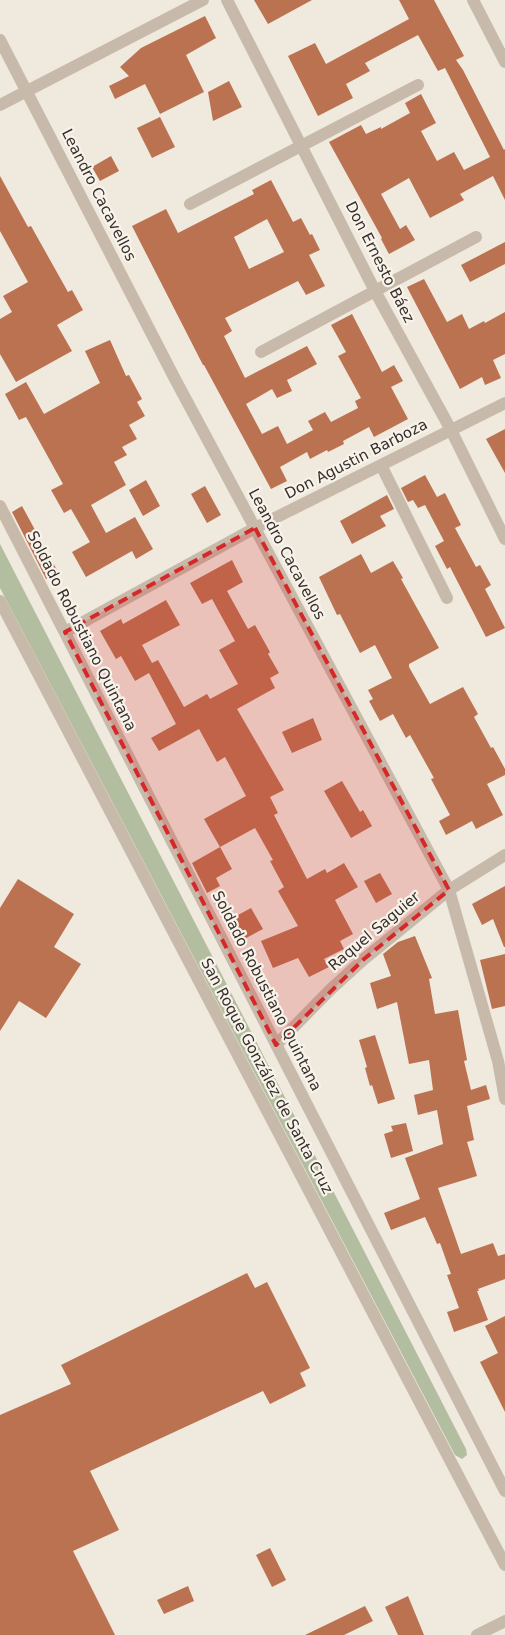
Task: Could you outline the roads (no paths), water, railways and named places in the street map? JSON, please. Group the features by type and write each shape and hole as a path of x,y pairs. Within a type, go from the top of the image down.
{"street":[{"path":"0,105 203,0"},
{"name":"Don Ernesto Báez","path":"227,0 375,291 451,430 505,539"},
{"path":"473,0 505,62"},
{"name":"Leandro Cacavellos","path":"0,40 175,379 449,890 498,1061 505,1098"},
{"path":"190,204 418,85"},
{"path":"261,352 476,237"},
{"name":"Don Agustin Barboza","path":"64,632 255,528 505,403"},
{"path":"381,465 447,598"},
{"name":"Soldado Robustiano Quintana","path":"0,506 505,1491"},
{"name":"San Roque González de Santa Cruz","path":"0,601 502,1551 505,1565"},
{"name":"Raquel Saguier","path":"276,1045 331,989 364,959 449,890 505,855"},
{"path":"493,1468 505,1476"},
{"path":"477,1635 505,1621"}]}
